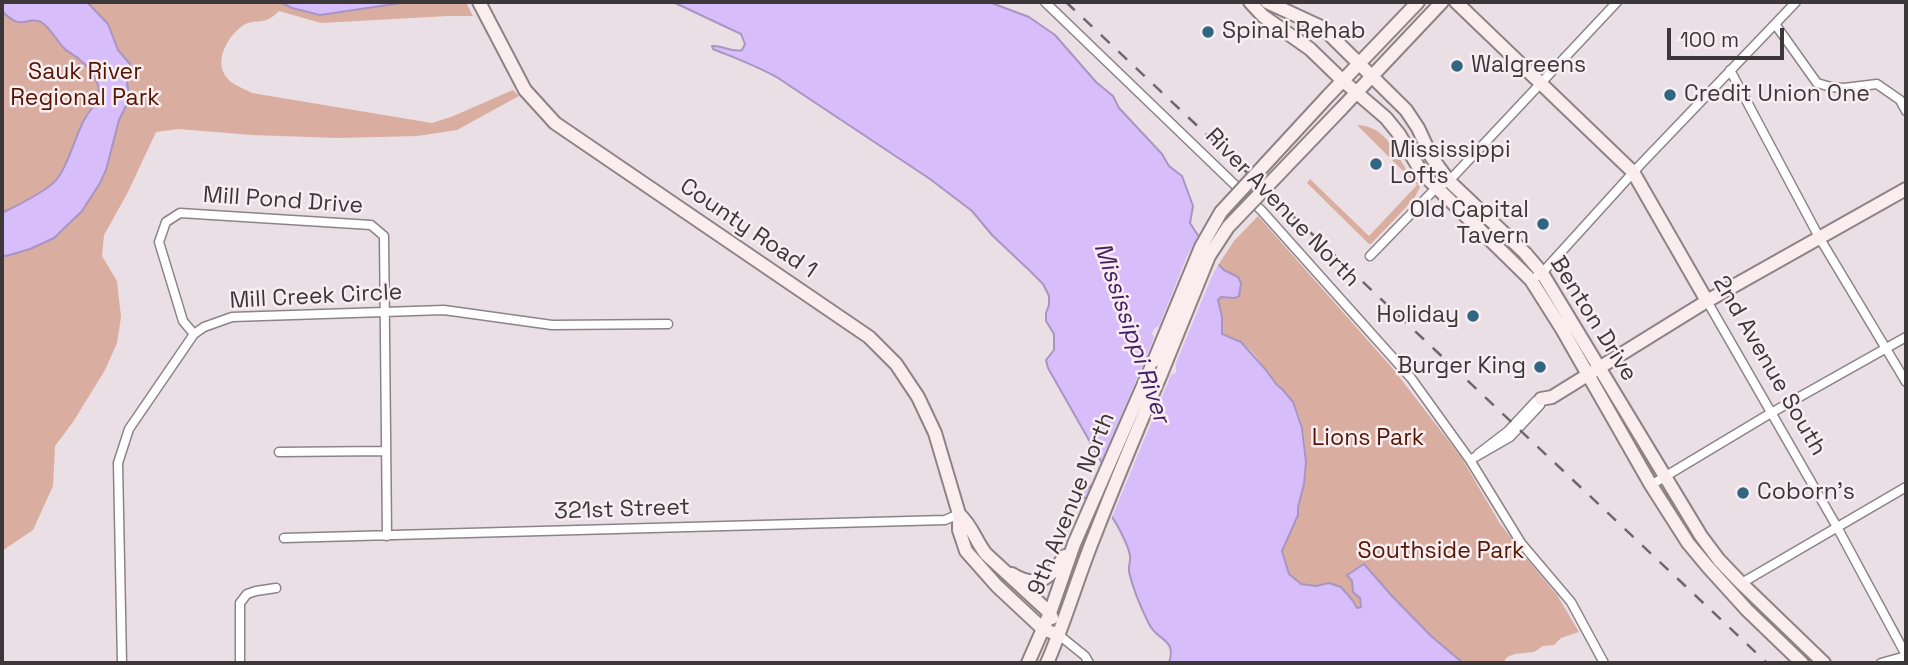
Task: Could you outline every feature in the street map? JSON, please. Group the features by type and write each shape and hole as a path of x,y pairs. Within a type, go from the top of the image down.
{"main road":[{"name":"Benton Drive","path":"1250,2 1263,16 1310,49 1394,126 1415,164 1436,188 1531,280 1651,485 1688,542 1708,567 1824,663"},
{"name":"Benton Drive","path":"1267,2 1319,26 1359,62 1413,118 1432,158 1449,181 1525,253 1542,273 1664,478 1719,560 1747,610 1802,663"},
{"name":"9th Avenue North","path":"1028,663 1050,613 1074,544 1201,247 1222,212 1342,80 1418,2"},
{"name":"9th Avenue North","path":"1047,663 1094,536 1209,256 1228,227 1442,2"},
{"name":"2nd Avenue South","path":"1456,2 1633,172 1707,301"},
{"name":"County Road 1","path":"482,7 525,90 555,123 869,337 896,364 918,397 935,433 959,514 959,530 966,551 997,586 1043,629"},
{"path":"1541,399 1552,397 1707,301 1906,190"},
{"name":"County Road 1","path":"959,514 971,525 980,545 994,562 1050,613"},
{"path":"994,562 1023,580 1035,582 1045,579 1062,562 1074,544"},
{"path":"1050,613 1059,635"},
{"path":"1043,629 1059,635"}],"street":[{"name":"River Avenue North","path":"1045,2 1262,211 1411,378 1471,460 1521,542 1571,602 1604,663"},
{"path":"1370,256 1436,188 1449,181 1617,2"},
{"path":"1531,280 1542,273 1633,172 1796,2"},
{"path":"1775,24 1817,83 1831,88 1877,84 1900,100 1906,111"},
{"path":"1730,70 1819,237 1906,382"},
{"name":"Mill Pond Drive","path":"194,334 183,321 159,242 166,222 180,213 371,225 384,236 387,536"},
{"name":"2nd Avenue South","path":"1707,301 1837,527 1906,656"},
{"name":"Mill Creek Circle","path":"194,334 204,327 232,317 444,310 552,325 668,324"},
{"path":"122,663 118,463 129,429 194,334"},
{"path":"1651,485 1906,337"},
{"path":"1471,460 1510,437 1540,405 1541,399"},
{"path":"279,452 386,450"},
{"path":"1736,588 1906,487"},
{"name":"321st Street","path":"285,538 945,520 959,514"},
{"path":"240,663 240,603 247,594 276,588"},
{"path":"1059,635 1085,656 1089,663"},
{"path":"1881,663 1906,656"}],"green space":[{"name":"Sauk River Regional Park","path":"2,2 466,2 473,16 321,23 279,11 264,21 248,23 238,29 224,49 221,65 228,79 252,93 432,123 513,90 519,96 457,130 417,136 338,138 178,129 156,132 104,235 102,256 117,281 121,317 117,343 105,370 55,446 53,486 33,530 2,551"},
{"path":"1357,125 1374,129 1381,134 1420,187 1414,199 1371,244 1307,183 1310,179 1369,236 1417,185"},
{"path":"1258,216 1394,370 1461,457 1499,522 1557,595 1579,632 1534,652 1507,657 1503,663 1463,663 1431,636 1364,565 1349,572 1348,578 1352,581 1353,592 1360,598 1361,607 1357,608 1338,586 1328,583 1305,585 1290,574 1283,552 1298,515 1304,476 1302,426 1293,403 1254,354 1239,341 1222,334 1218,300 1221,297 1225,271 1218,265 1234,241"}],"water":[{"path":"2,2 87,2 108,24 118,50 130,64 131,72 127,83 128,102 119,120 106,170 82,211 54,238 6,256 2,256 2,213 39,193 57,179 63,171 80,127 98,103 99,91 96,79 89,69 65,49 44,24 36,20 20,22 9,18 2,11"},
{"path":"280,2 408,2 320,15"},
{"name":"Mississippi River","path":"673,2 989,2 1029,17 1055,35 1096,82 1113,96 1119,108 1162,154 1169,166 1182,176 1193,206 1190,223 1214,260 1224,270 1238,277 1241,283 1239,296 1221,297 1218,300 1222,334 1241,342 1293,402 1302,428 1306,462 1298,515 1282,551 1289,574 1301,584 1316,586 1329,583 1341,587 1357,608 1361,607 1360,598 1353,592 1352,581 1347,575 1364,564 1431,636 1463,663 1169,663 1169,644 1149,624 1135,592 1129,572 1129,552 1119,529 1104,509 1079,495 1092,485 1102,463 1048,368 1046,360 1054,350 1054,334 1046,321 1049,296 1043,284 992,235 972,211 930,179 778,78 713,49 712,46 742,50 745,44 741,34"}],"pier":[{"path":"1200,232 1220,262 1176,363 1176,373 1171,375 1110,522 1099,509 1086,503 1154,338 1152,333 1159,326 1187,256"}],"railway":[{"path":"1066,2 1767,663"}],"place":[{"name":"Spinal Rehab","path":"1208,32"},
{"name":"Walgreens","path":"1457,66"},
{"name":"Credit Union One","path":"1670,95"},
{"name":"Mississippi Lofts","path":"1376,164"},
{"name":"Old Capital Tavern","path":"1543,224"},
{"name":"Holiday","path":"1473,316"},
{"name":"Burger King","path":"1540,367"},
{"name":"Coborn's","path":"1743,493"}],"park label":[{"name":"Lions Park","path":"1368,439"},
{"name":"Southside Park","path":"1441,552"}]}
